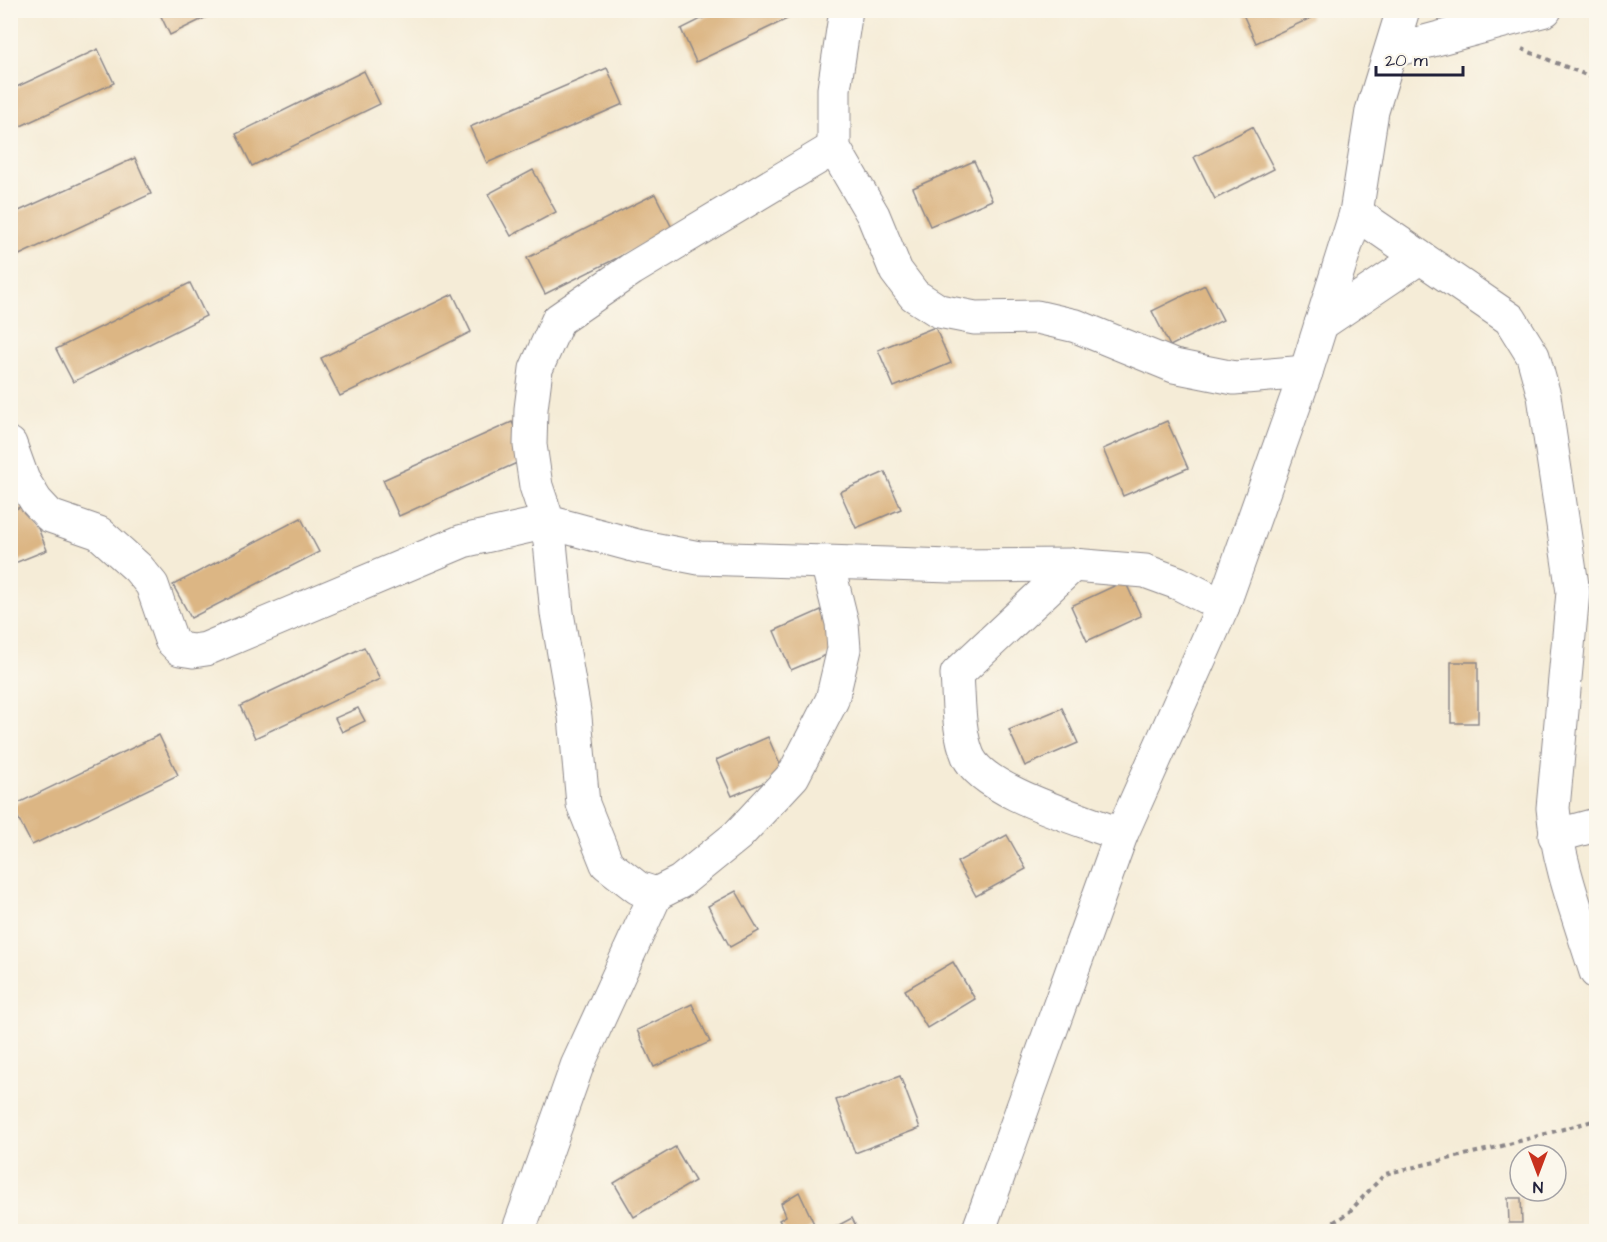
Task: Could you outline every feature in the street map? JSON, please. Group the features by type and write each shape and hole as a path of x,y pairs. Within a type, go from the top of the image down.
{"lane":[{"path":"846,10 834,89 834,148 873,215 896,272 914,296 939,311 975,318 1038,318 1076,326 1174,366 1234,378 1306,372"},
{"path":"978,1232 1121,835 1223,606 1306,372 1356,213 1372,111 1402,10"},
{"path":"1390,51 1545,10"},
{"path":"656,894 638,888 607,864 583,804 575,717 557,613 548,522 536,486 530,446 536,369 558,320 632,269 834,148"},
{"path":"1356,213 1510,319 1533,356 1544,396 1573,592 1553,808 1555,836 1562,868 1596,972"},
{"path":"1321,324 1419,258"},
{"path":"10,444 23,480 36,501 50,516 99,533 138,568 159,599 171,639 180,649 192,651 206,649 463,541 548,522 637,546 699,558 951,566 1073,565 1145,571 1223,606"},
{"path":"518,1232 577,1066 656,894 680,882 738,835 793,776 831,700 844,649 842,623 827,562"},
{"path":"1073,565 957,675 962,730 969,758 991,780 1020,797 1121,835"},
{"path":"1555,836 1596,825"}],"path":[{"path":"1471,28 1596,79"},
{"path":"1254,1232 1312,1229 1329,1225 1347,1214 1385,1174 1498,1148 1596,1120"}],"building":[{"path":"158,10 221,10 170,35"},
{"path":"719,10 806,10 696,62 681,29"},
{"path":"1241,10 1307,10 1311,18 1256,43"},
{"path":"98,49 114,83 10,131 10,90"},
{"path":"607,68 623,104 487,163 470,127"},
{"path":"364,71 380,104 252,166 236,134"},
{"path":"1252,127 1274,169 1215,199 1194,157"},
{"path":"135,158 151,194 15,257 10,248 10,215"},
{"path":"974,161 992,200 930,226 913,188"},
{"path":"533,170 556,212 511,236 488,194"},
{"path":"655,194 673,230 545,294 527,258"},
{"path":"190,283 206,316 73,382 56,349"},
{"path":"1205,285 1223,320 1170,346 1152,311"},
{"path":"453,294 471,332 340,396 321,358"},
{"path":"935,327 951,363 894,387 878,350"},
{"path":"1167,421 1188,468 1123,496 1103,449"},
{"path":"512,422 528,458 399,516 383,480"},
{"path":"885,472 901,509 856,528 840,492"},
{"path":"28,504 47,550 10,565 10,511"},
{"path":"301,518 319,552 191,618 173,585"},
{"path":"1125,581 1141,616 1087,641 1071,606"},
{"path":"821,610 838,650 791,670 774,631"},
{"path":"364,647 380,679 255,738 240,706"},
{"path":"1451,662 1478,662 1478,723 1451,723"},
{"path":"358,708 365,721 342,732 335,718"},
{"path":"1062,708 1078,743 1025,766 1009,730"},
{"path":"159,735 178,775 32,845 12,806"},
{"path":"768,737 784,774 732,796 716,760"},
{"path":"1007,835 1026,869 976,896 957,862"},
{"path":"736,891 759,931 730,947 708,906"},
{"path":"953,962 975,999 927,1028 905,990"},
{"path":"692,1004 710,1042 654,1067 637,1030"},
{"path":"900,1076 920,1128 855,1153 836,1100"},
{"path":"675,1147 695,1181 634,1217 614,1183"},
{"path":"799,1192 815,1226 803,1232 786,1232 779,1220 786,1216 781,1203"},
{"path":"1508,1203 1521,1203 1522,1223 1509,1223"},
{"path":"852,1218 859,1232 826,1232"}]}
